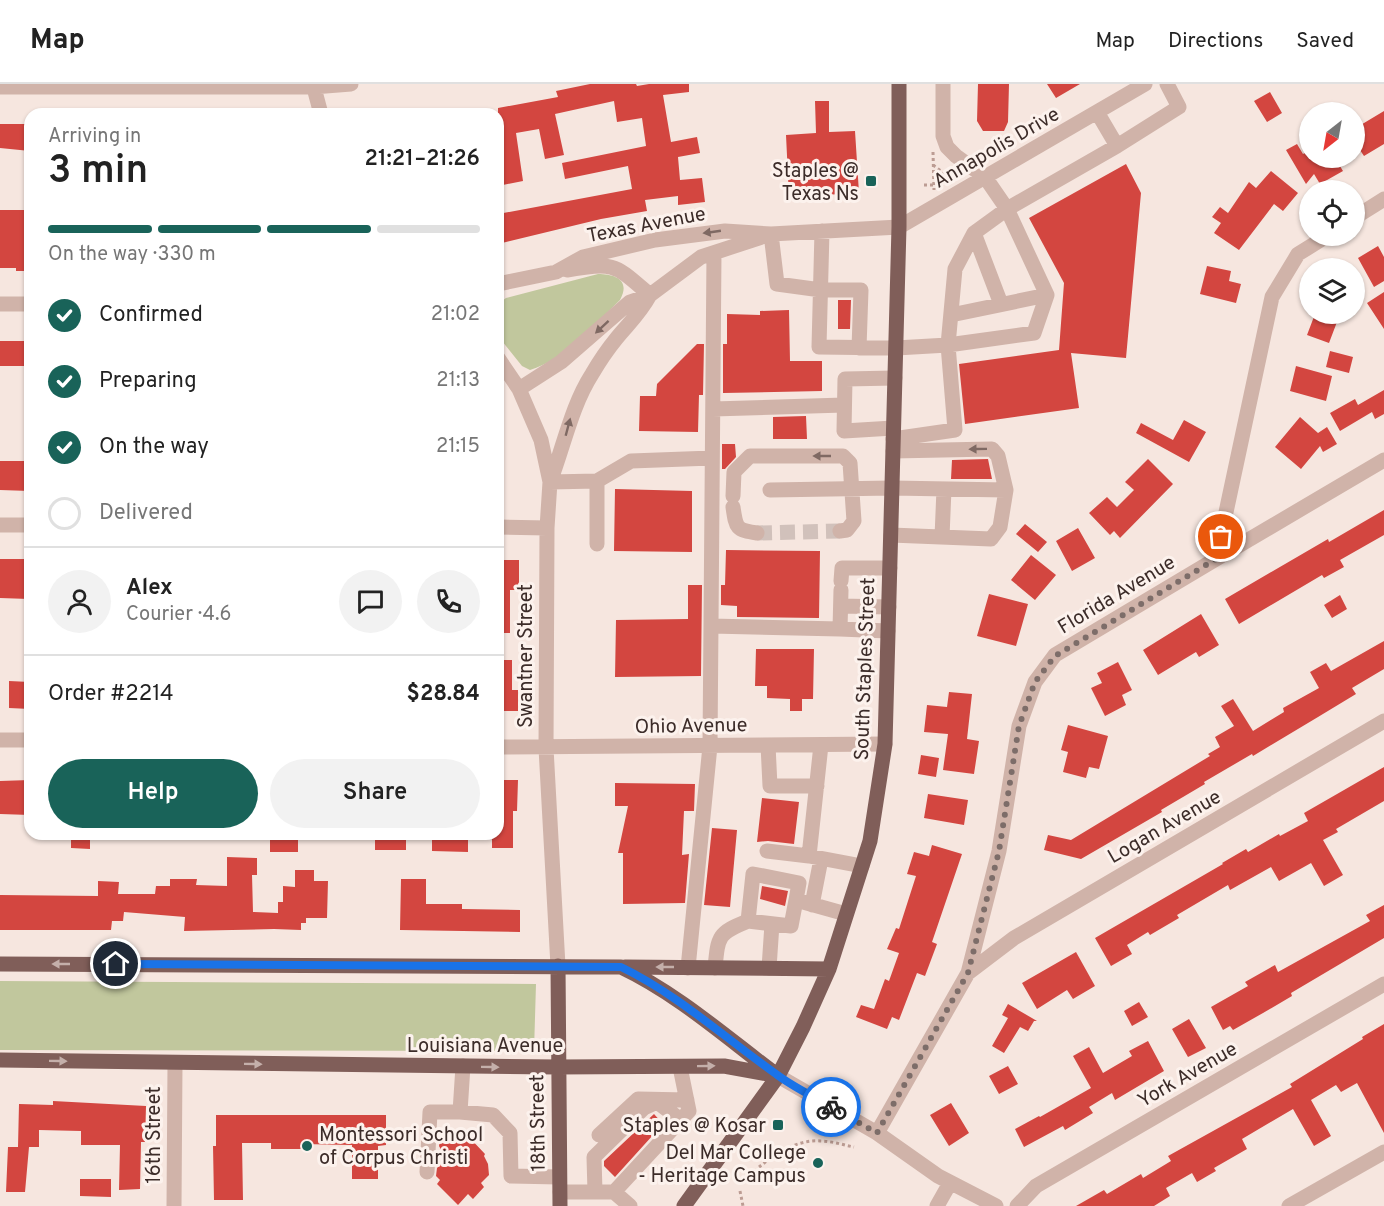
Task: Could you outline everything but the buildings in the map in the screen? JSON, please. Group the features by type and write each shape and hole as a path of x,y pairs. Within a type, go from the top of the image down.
{"main road":[{"name":"South Staples Street","path":"684,1206 778,1076 803,1027 829,969 870,841 885,744 899,227 899,84"},
{"path":"0,964 829,969"},
{"name":"18th Street","path":"558,966 557,1067 560,1192"},
{"path":"621,967 641,977 693,1012 778,1076"},
{"name":"Louisiana Avenue","path":"0,1060 175,1064 724,1066 778,1076"}],"street":[{"path":"0,87 351,84"},
{"path":"822,231 819,347 896,348 948,345 1034,333 1047,295 1006,209 985,177 947,147 943,136 943,84"},
{"name":"Annapolis Drive","path":"899,227 1145,84"},
{"path":"893,440 955,430 948,345 955,269 974,233 1006,209 1117,146 1179,107 1167,84"},
{"path":"313,86 319,108"},
{"path":"1098,112 1117,146"},
{"path":"1365,211 1384,199"},
{"name":"Texas Avenue","path":"504,283 556,272 583,257 655,240 725,231 771,234 899,227"},
{"path":"974,233 1001,304"},
{"path":"771,234 777,284 820,290 861,290 859,348"},
{"name":"Texas Avenue","path":"519,389 561,362 630,302 650,295 700,257 771,234"},
{"path":"1216,559 1272,297 1298,254 1311,246"},
{"path":"688,968 710,746 714,253"},
{"path":"556,272 610,265 619,269 650,295"},
{"name":"Texas Avenue","path":"550,482 561,455 570,418 591,375 616,338 641,312 650,295"},
{"path":"951,315 1047,295"},
{"path":"0,304 24,304"},
{"name":"Swantner Street","path":"504,367 519,389 541,440 550,482 547,528 546,748 558,966"},
{"path":"891,535 991,539 999,527 1006,490 998,456 992,449 893,440 844,431 845,379 895,378"},
{"path":"713,409 844,405"},
{"path":"757,533 742,531 736,526 733,502 734,472 750,456 843,456 850,463 854,521 847,530 840,531"},
{"path":"550,482 597,481 631,461 712,458"},
{"name":"Florida Avenue","path":"877,1133 968,973 999,851 1019,726 1035,682 1055,656 1384,460"},
{"path":"597,481 597,544"},
{"path":"770,490 892,488 1006,490"},
{"path":"942,537 944,489"},
{"path":"0,525 24,525"},
{"path":"504,527 547,528"},
{"path":"840,629 842,568 890,568"},
{"path":"841,606 889,607"},
{"path":"711,626 888,631"},
{"name":"Logan Avenue","path":"968,973 1014,938 1384,721"},
{"path":"0,740 24,740"},
{"name":"Ohio Avenue","path":"504,747 885,744"},
{"path":"768,745 770,786 817,786"},
{"path":"812,905 810,857 821,745"},
{"path":"767,851 862,866"},
{"path":"715,968 717,944 726,930 748,921 791,926 799,883 810,857"},
{"path":"748,921 753,874 799,883"},
{"path":"796,900 846,914"},
{"path":"769,968 772,924"},
{"name":"York Avenue","path":"1017,1206 1036,1186 1384,984"},
{"name":"16th Street","path":"174,1206 175,1064"},
{"path":"460,1112 463,1066"},
{"path":"614,1192 688,1111 680,1067"},
{"path":"778,1076 877,1133 938,1176 996,1206"},
{"path":"599,1135 638,1099 687,1100"},
{"path":"595,1192 594,1156 644,1108 657,1102 681,1120"},
{"path":"427,1172 430,1112 493,1115 510,1133 511,1176 560,1192 614,1192 630,1206"},
{"path":"1289,1206 1384,1152"},
{"path":"937,1206 950,1183"}],"path":[{"path":"933,165 945,174"},
{"path":"924,185 937,185 950,167"},
{"path":"759,1167 781,1153 811,1141 854,1147"},
{"path":"740,1191 743,1206"}],"green space":[{"path":"598,274 615,277 620,280 624,288 620,300 567,350 530,370 522,366 504,344 504,300"},
{"path":"0,981 536,984 534,1051 0,1050"}],"tunnel":[{"path":"757,533 840,531"}],"way so far":[{"path":"831,1107 877,1133 968,973 999,851 1019,726 1035,682 1055,656 1216,559 1221,537"}],"place":[{"name":"Staples @ Texas Ns","path":"871,181"},
{"name":"Staples @ Kosar","path":"778,1125"},
{"name":"Montessori School of Corpus Christi","path":"307,1146"},
{"name":"Del Mar College - Heritage Campus","path":"818,1163"}],"route":[{"path":"116,964 621,967 641,977 693,1012 778,1076 831,1107"}]}
